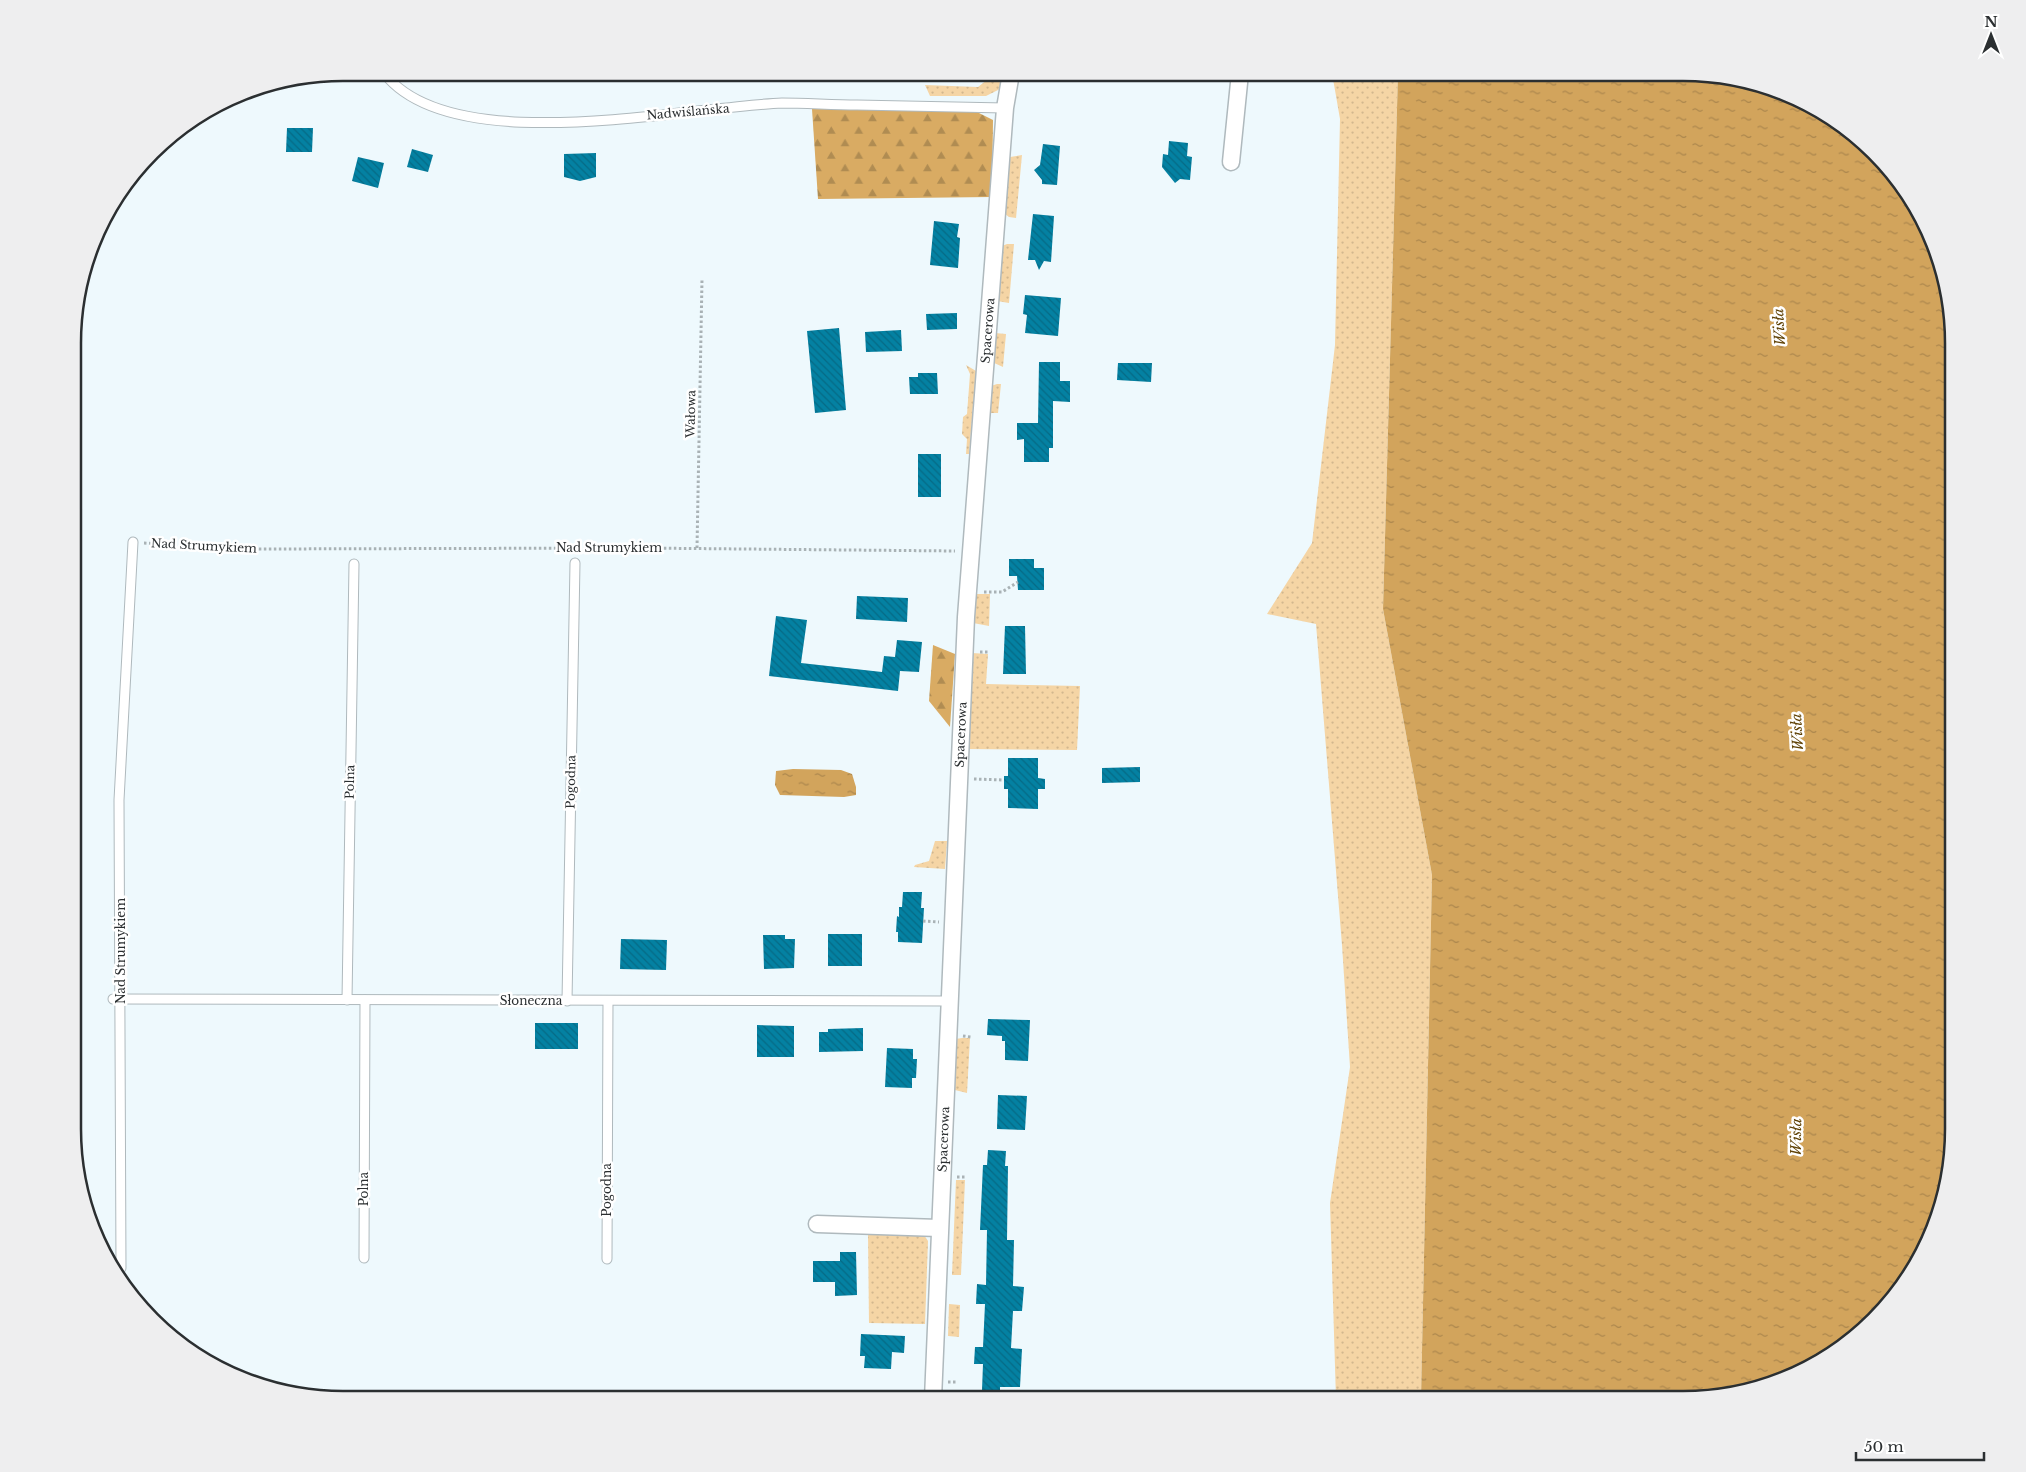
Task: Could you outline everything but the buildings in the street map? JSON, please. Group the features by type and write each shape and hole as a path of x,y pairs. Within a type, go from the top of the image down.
{"street":[{"name":"Spacerowa","path":"933,1391 948,1001 968,592 1005,108 1010,81"},
{"path":"1231,162 1239,81"},
{"path":"817,1224 939,1228"}],"lane":[{"name":"Nadwiślańska","path":"394,81 411,96 447,111 478,119 537,122 782,104 1005,108"},
{"name":"Nad Strumykiem","path":"121,1268 117,998 119,800 133,542"},
{"name":"Pogodna","path":"567,1001 575,563"},
{"name":"Polna","path":"347,1000 354,564"},
{"name":"Słoneczna","path":"117,998 948,1001"},
{"name":"Polna","path":"364,1258 365,1000"},
{"name":"Pogodna","path":"607,1259 608,1001"}],"path":[{"name":"Wałowa","path":"697,548 702,279"},
{"name":"Nad Strumykiem","path":"133,542 261,549 697,548 971,551"},
{"path":"968,592 1002,592 1018,582"},
{"path":"959,779 1004,780"}],"shaded area":[{"path":"986,81 1002,81 1002,88 986,96 930,96 925,85 978,87"},
{"path":"1333,81 1398,81 1383,609 1432,875 1421,1391 1336,1391 1330,1203 1350,1067 1316,624 1267,614 1312,543 1335,345 1340,119"},
{"path":"1022,155 1016,218 1009,217 1005,214 1010,157"},
{"path":"1014,244 1009,303 997,301 1002,246"},
{"path":"995,333 1006,334 1003,367 992,362"},
{"path":"966,365 976,371 969,454 966,454 967,439 962,434 963,417 967,414 970,374"},
{"path":"1001,384 998,413 988,413 991,386"},
{"path":"975,594 990,594 989,626 973,623"},
{"path":"972,653 988,654 986,684 1080,686 1077,750 966,749"},
{"path":"935,841 947,841 945,869 914,867 929,861"},
{"path":"970,1038 967,1093 955,1090 956,1039"},
{"path":"956,1180 965,1180 961,1275 952,1275"},
{"path":"868,1233 924,1235 928,1241 925,1324 869,1323"},
{"path":"949,1304 960,1305 959,1337 948,1336"}],"green space":[{"path":"812,109 975,111 993,120 992,197 818,199"},
{"path":"933,645 955,654 950,727 929,701"}],"water":[{"name":"Wisła","path":"1398,81 1683,81 1734,86 1783,101 1814,116 1856,146 1880,170 1901,198 1918,227 1936,275 1943,309 1945,343 1945,1129 1943,1163 1936,1197 1925,1229 1910,1260 1880,1302 1856,1326 1814,1356 1767,1377 1717,1389 1683,1391 1421,1391 1432,875 1383,609"},
{"path":"793,769 841,770 852,774 856,795 844,797 780,795 775,785 776,771"}]}
